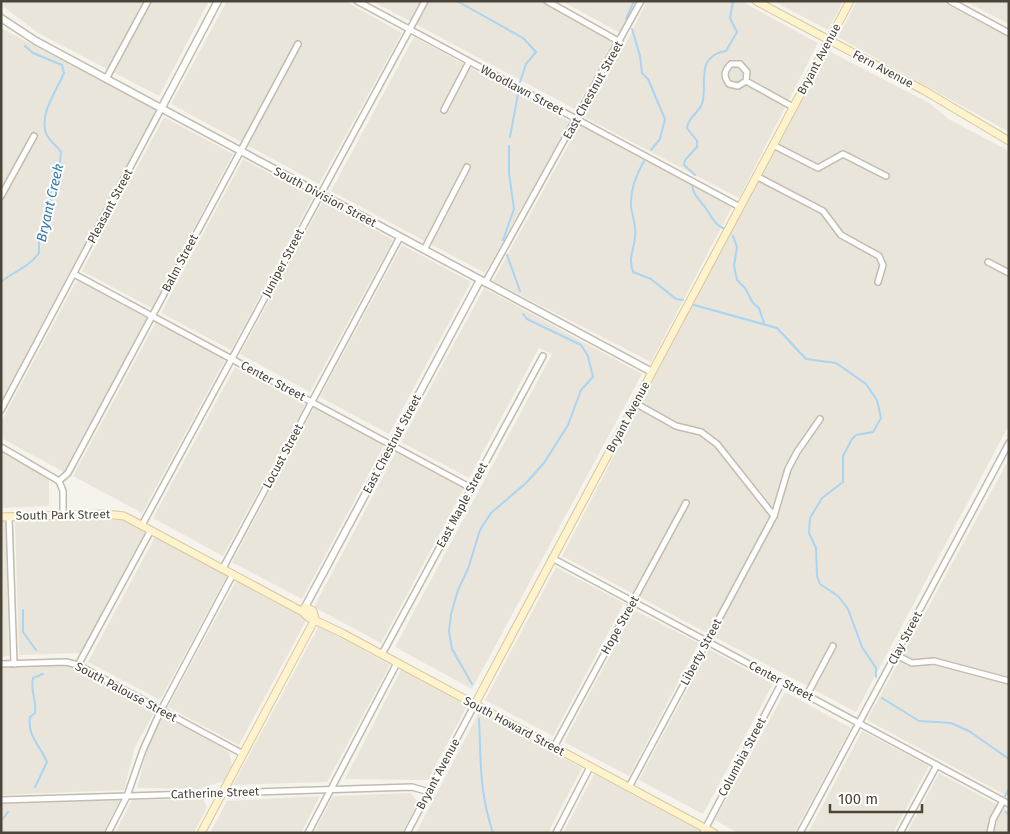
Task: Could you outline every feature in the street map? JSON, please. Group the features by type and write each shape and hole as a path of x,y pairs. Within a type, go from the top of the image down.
{"main road":[{"name":"Fern Avenue","path":"756,1 925,91 1009,141"},
{"name":"Bryant Avenue","path":"474,704 850,1"},
{"name":"South Park Street","path":"5,517 106,514 124,516 142,525"},
{"path":"142,525 292,606 313,611 315,619 202,833"},
{"name":"South Howard Street","path":"315,619 629,787 704,830 714,833"}],"street":[{"path":"106,79 148,1"},
{"name":"Pleasant Street","path":"1,410 218,1"},
{"name":"Woodlawn Street","path":"357,1 740,207"},
{"name":"Juniper Street","path":"142,525 425,1"},
{"path":"547,1 620,42"},
{"name":"East Chestnut Street","path":"304,609 482,282 577,119 641,1"},
{"path":"950,1 1009,33"},
{"name":"South Division Street","path":"1,18 36,41 161,109 652,372"},
{"name":"Balm Street","path":"59,481 68,473 298,44"},
{"path":"444,110 469,62"},
{"path":"731,64 740,64 747,72 746,81 738,86 729,84 724,78 725,70 731,64"},
{"path":"746,81 794,106"},
{"path":"1,196 34,136"},
{"path":"773,145 818,168 843,154 886,176"},
{"path":"424,250 467,167"},
{"path":"756,176 823,211 841,235 879,256 883,265 878,282"},
{"name":"Locust Street","path":"223,568 400,237"},
{"path":"988,262 1009,273"},
{"name":"Center Street","path":"74,274 472,488"},
{"name":"East Maple Street","path":"382,654 543,356"},
{"path":"635,403 676,426 701,432 716,444 774,516"},
{"name":"Liberty Street","path":"629,787 774,516 788,469 797,452 820,419"},
{"name":"Clay Street","path":"800,833 1009,444"},
{"path":"1,447 59,481 62,491 63,515"},
{"name":"Hope Street","path":"554,747 686,503"},
{"path":"5,517 14,664"},
{"path":"78,665 151,530"},
{"name":"Center Street","path":"552,558 1006,802"},
{"path":"108,833 127,796 143,750 162,710 233,574"},
{"path":"807,695 833,646"},
{"path":"896,655 912,663 934,661 1009,682"},
{"name":"South Palouse Street","path":"1,664 66,662 78,665 243,754"},
{"path":"308,833 398,663"},
{"name":"Columbia Street","path":"704,830 782,682"},
{"name":"Bryant Avenue","path":"407,833 474,704"},
{"path":"900,833 937,765"},
{"path":"556,833 590,766"},
{"name":"Catherine Street","path":"1,800 412,787 429,792"},
{"path":"990,833 993,819 1006,802"}],"shaded area":[{"path":"5,1 209,1 159,96 38,33 3,6"},
{"path":"227,1 345,1 402,33 319,184 171,104"},
{"path":"372,1 544,1 615,42 575,109"},
{"path":"562,1 636,1 620,33"},
{"path":"647,1 741,1 818,43 739,198 584,117 626,43"},
{"path":"773,1 843,1 828,30"},
{"path":"857,1 940,1 1009,37 1009,132 838,37"},
{"path":"965,1 1009,1 1009,24"},
{"path":"1,28 156,110 1,401"},
{"path":"414,37 570,122 485,273 331,191"},
{"path":"825,49 929,103 950,120 1009,151 1009,425 856,712 562,556"},
{"path":"164,117 233,154 152,308 82,271"},
{"path":"580,124 732,207 651,362 493,281"},
{"path":"243,159 313,197 231,350 161,313"},
{"path":"323,201 393,240 310,392 240,354"},
{"path":"402,245 471,282 389,434 320,397"},
{"path":"77,280 147,318 64,472 1,438 1,422"},
{"path":"484,288 642,374 472,689 395,647 552,354 539,348 469,478 401,442"},
{"path":"156,322 225,360 142,513 73,476"},
{"path":"235,367 305,405 223,556 153,518"},
{"path":"314,408 384,445 302,599 232,562"},
{"path":"1,452 49,478 49,506 1,508"},
{"path":"396,452 464,488 381,643 314,607"},
{"path":"1009,459 1009,797 867,720"},
{"path":"104,517 123,520 145,532 81,653 19,655 15,522"},
{"path":"1,521 5,521 9,656 1,657"},
{"path":"155,537 227,576 160,700 88,662"},
{"path":"556,567 624,603 553,736 485,700"},
{"path":"236,581 307,619 239,745 168,707"},
{"path":"634,610 699,643 629,776 564,742"},
{"path":"319,626 390,665 327,782 233,785"},
{"path":"709,649 773,684 703,814 639,780"},
{"path":"59,665 79,668 155,711 135,747 124,790 1,795 1,667"},
{"path":"401,670 467,706 428,780 345,779"},
{"path":"785,692 851,728 794,833 738,833 715,820"},
{"path":"479,712 582,768 548,833 416,833"},
{"path":"164,714 229,752 232,765 224,781 198,789 137,788 148,747"},
{"path":"862,731 929,766 893,833 808,833"},
{"path":"939,773 1009,811 1009,833 907,833"},
{"path":"594,774 699,830 697,833 563,833"},
{"path":"410,793 418,802 402,833 314,833 333,796"},
{"path":"320,796 301,833 210,833 227,801"},
{"path":"203,799 207,807 194,833 115,833 132,800"},
{"path":"120,800 103,833 1,833 1,804"}],"waterway":[{"path":"457,1 523,38 536,52 526,64 520,82"},
{"path":"626,19 634,1"},
{"path":"695,175 684,165 685,160 697,147 697,141 687,128 701,106 704,91 704,74 709,59 716,54 726,51 737,32 730,18 733,1"},
{"path":"632,29 640,56 642,73 648,79 665,119 660,139 651,150"},
{"name":"Bryant Creek","path":"1,282 26,266 39,253 39,236 50,205 52,180 60,162 61,152 47,136 44,126 50,102 64,73 62,65 33,53 25,46"},
{"path":"510,137 518,94"},
{"path":"503,240 514,209 509,173 509,146"},
{"path":"644,161 636,177 631,194 631,206 635,225 631,258 633,272 651,279 676,299 683,300"},
{"path":"692,185 696,196 715,222 723,228"},
{"path":"733,236 737,247 734,266 737,280 745,288 753,303 759,308 764,323"},
{"path":"507,255 520,291"},
{"path":"694,305 777,328 806,359 836,363 866,384 877,400 881,418 873,432 856,435 852,439 843,456 843,482 822,498 810,518 809,533 816,548 817,576 820,584 838,596 848,609 862,647 876,668 876,677"},
{"path":"472,684 452,649 449,631 451,614 458,590 468,569 480,530 491,513 526,483 544,463 568,425 581,390 593,377 588,356 581,345 527,319 523,314"},
{"name":"Bryant Creek","path":"23,610 23,632 36,650"},
{"name":"Bryant Creek","path":"35,787 47,762 30,730 30,717 35,713 32,688 33,678 43,674"},
{"path":"882,698 919,721 951,723 969,731 1009,759"},
{"path":"479,719 483,790 493,833"},
{"path":"1005,796 1009,789"},
{"name":"Bryant Creek","path":"1,821 8,812"},
{"path":"1006,812 1009,815"}]}
